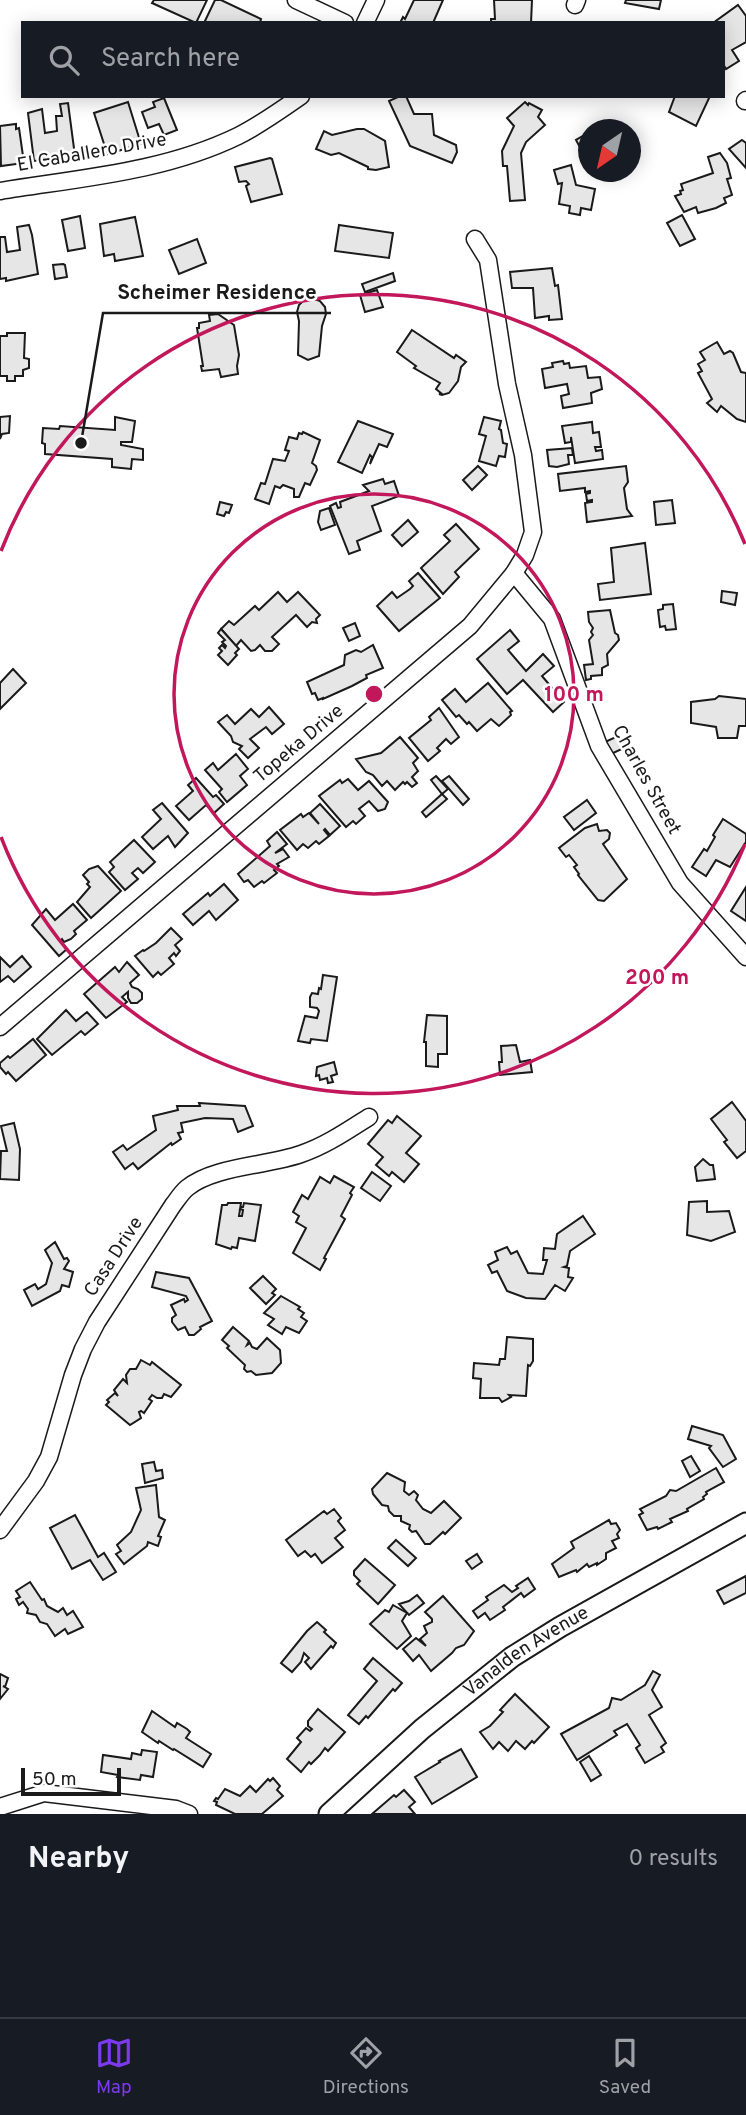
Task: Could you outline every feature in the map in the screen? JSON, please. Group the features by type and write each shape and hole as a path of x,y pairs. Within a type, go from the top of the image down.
{"main road":[{"name":"Vanalden Avenue","path":"329,1814 422,1729 512,1657 560,1627 746,1523"}],"street":[{"path":"296,0 341,21"},
{"path":"366,21 376,0"},
{"name":"El Caballero Drive","path":"0,191 155,166 240,135 298,98"},
{"name":"Topeka Drive","path":"0,1027 470,625 514,573 525,555 533,531 523,455 507,384 488,260 475,239"},
{"name":"Charles Street","path":"514,573 552,619 599,746 680,883 746,957"},
{"name":"Casa Drive","path":"0,1530 36,1481 49,1458 73,1375 97,1322 186,1189 212,1174 258,1166 303,1153 369,1117"},
{"path":"0,1807 44,1793 189,1814"}],"building":[{"path":"154,0 207,0 197,21 152,3"},
{"path":"215,0 221,0 261,19 260,21 205,21"},
{"path":"414,0 443,0 434,21 401,21 403,17 405,19"},
{"path":"494,0 532,0 531,21 491,21 495,19"},
{"path":"626,0 661,0 659,9 625,3"},
{"path":"738,5 746,16 746,42 732,50 739,61 726,69 725,21 716,21"},
{"path":"164,98 177,130 164,135 159,124 148,128 142,112 155,107 153,102"},
{"path":"407,98 414,114 432,114 434,135 456,145 457,152 452,163 410,146 389,101"},
{"path":"674,98 709,98 696,126 669,112"},
{"path":"128,102 141,144 108,154 107,151 104,152 105,147 94,113"},
{"path":"525,102 542,110 538,117 545,125 526,142 521,153 525,200 510,201 507,166 503,166 502,151 514,126 507,118"},
{"path":"68,103 75,156 34,161 28,113 42,109 45,133 57,131 56,116 62,116 60,104"},
{"path":"16,124 16,129 19,128 24,163 1,166 0,126"},
{"path":"364,129 385,141 389,167 368,169 339,153 331,155 316,149 324,131 332,135"},
{"path":"742,140 746,143 746,168 729,149"},
{"path":"720,153 727,163 731,178 727,179 732,195 724,198 726,203 716,208 698,213 696,207 684,212 675,196 683,190 681,184 713,173 708,157"},
{"path":"270,158 282,194 251,202 246,186 249,184 246,181 239,182 235,167"},
{"path":"571,165 576,185 595,189 591,210 581,208 580,215 569,213 570,206 559,204 562,183 558,184 554,170"},
{"path":"682,215 695,239 680,246 667,223"},
{"path":"80,216 85,248 68,251 62,220"},
{"path":"135,217 143,256 115,261 114,254 104,256 100,224"},
{"path":"29,225 38,274 6,281 6,278 0,279 0,237 5,237 7,252 20,250 17,227"},
{"path":"339,225 393,233 389,258 335,251"},
{"path":"197,239 206,263 179,274 169,250"},
{"path":"63,264 67,277 55,279 53,265"},
{"path":"552,268 555,286 558,285 562,319 549,320 549,316 535,318 533,288 512,288 510,272"},
{"path":"393,273 395,281 365,292 362,284"},
{"path":"377,290 383,307 365,312 360,295"},
{"path":"312,298 320,301 326,314 319,356 308,360 298,355 297,312 304,300"},
{"path":"218,314 234,325 239,355 238,374 221,377 219,369 202,371 197,328 199,323 210,321 209,315"},
{"path":"412,330 454,358 456,355 466,362 461,367 458,381 449,393 442,395 439,394 442,394 436,389 440,383 414,368 416,366 397,352"},
{"path":"7,333 25,333 24,358 29,359 29,368 23,370 23,376 15,376 15,381 7,381 7,376 0,376 0,336 7,336"},
{"path":"717,342 724,354 730,351 733,353 741,372 746,373 746,422 737,419 721,406 717,412 707,403 712,399 698,373 702,371 698,364 705,360 700,352"},
{"path":"563,361 564,364 569,363 570,368 586,366 588,378 600,377 602,389 591,393 592,403 563,408 561,396 569,394 567,384 545,388 542,369"},
{"path":"10,416 9,433 2,434 0,439 0,417"},
{"path":"115,417 135,421 132,442 121,442 121,445 143,449 143,460 132,459 131,469 112,467 112,459 45,454 45,444 42,443 43,428 59,429 60,426 115,430"},
{"path":"484,417 501,421 499,429 503,443 507,444 505,457 499,456 496,466 479,461 486,436 479,434"},
{"path":"358,421 393,434 387,447 379,444 370,464 370,455 362,473 338,462"},
{"path":"592,422 593,433 599,432 601,447 595,447 596,451 602,450 603,459 575,463 571,437 571,442 565,443 562,426"},
{"path":"303,432 320,440 312,463 317,470 310,485 305,483 299,497 294,497 294,489 283,485 280,488 275,486 269,504 255,499 261,483 265,484 273,459 285,461 289,451 285,450 289,437 297,439 299,433"},
{"path":"572,448 573,455 568,455 569,464 549,466 547,450"},
{"path":"478,466 487,475 472,490 463,480"},
{"path":"626,466 628,482 624,488 627,509 632,516 587,522 585,503 592,502 587,501 586,494 590,491 585,492 585,488 560,491 558,474"},
{"path":"383,479 385,484 394,481 399,496 372,506 381,531 357,541 360,550 349,554 330,506 336,503 338,508 341,507 340,502 369,491 363,485"},
{"path":"672,500 675,523 656,525 654,502"},
{"path":"220,502 232,505 229,513 226,512 224,516 217,514"},
{"path":"329,508 335,525 321,530 318,522 320,511"},
{"path":"408,520 418,532 402,546 392,535"},
{"path":"456,524 479,549 455,572 459,577 443,594 421,568 450,541 444,535"},
{"path":"645,543 651,594 600,600 598,584 614,582 611,548"},
{"path":"418,573 440,598 399,631 377,606 392,592 397,598 410,589 413,586 409,581"},
{"path":"722,591 737,593 735,605 721,602"},
{"path":"278,592 287,602 298,592 320,615 316,619 317,623 312,622 307,627 296,615 272,637 279,644 272,651 265,651 260,645 251,651 241,640 236,646 221,629 229,621 234,625 255,606 259,610"},
{"path":"673,604 676,629 666,630 665,626 660,627 658,610 663,609 663,605"},
{"path":"610,610 619,640 607,654 608,665 602,668 602,675 591,676 591,679 586,680 584,665 593,664 589,640 593,635 593,628 588,612"},
{"path":"355,623 360,636 349,641 343,628"},
{"path":"221,629 239,649 228,665 218,655 222,651 219,648 226,646 222,642 225,640 218,633"},
{"path":"510,630 519,641 508,650 526,671 543,654 554,666 542,676 564,702 553,712 523,680 507,694 477,659"},
{"path":"373,645 383,668 323,699 318,700 315,693 312,694 307,682 344,665 345,655 356,650 361,652"},
{"path":"13,669 26,683 0,709 0,683"},
{"path":"488,683 512,711 499,726 491,719 477,731 459,715 456,717 442,700 455,689 466,702"},
{"path":"719,696 746,699 746,726 739,726 737,738 718,738 716,727 691,723 691,702"},
{"path":"269,707 284,724 272,734 266,727 250,739 259,748 248,758 239,749 242,746 233,742 218,722 227,715 235,724 251,709 259,717"},
{"path":"439,708 459,737 451,744 446,739 437,748 440,751 428,761 409,738 431,720 429,717"},
{"path":"618,736 624,748 611,754 605,742"},
{"path":"400,737 418,758 413,763 418,771 412,777 417,783 412,787 403,782 395,790 387,781 382,786 356,759 381,753"},
{"path":"236,754 248,769 240,776 247,785 227,802 219,792 222,789 205,770 213,763 218,770"},
{"path":"436,776 448,789 442,794 431,780"},
{"path":"449,776 469,799 463,805 442,781"},
{"path":"196,778 213,797 216,795 224,804 214,813 206,805 189,820 176,806 193,791 188,785"},
{"path":"348,779 358,790 369,781 388,802 385,809 378,811 369,801 359,809 365,816 356,824 353,821 346,827 319,796 340,780 342,783"},
{"path":"442,794 447,799 426,817 422,812"},
{"path":"587,800 596,813 574,830 564,817"},
{"path":"162,803 188,833 175,847 168,836 153,849 142,837 161,819 153,810"},
{"path":"320,804 340,826 330,835 325,829 329,836 319,844 316,841 308,848 303,844 297,850 280,830 301,814 303,817 309,813 319,824 310,813"},
{"path":"723,819 746,834 746,842 730,867 716,860 706,876 692,867 704,849 707,851"},
{"path":"597,824 599,831 607,830 610,833 609,839 603,844 627,879 604,901 598,900 578,875 574,867 577,865 559,848 585,828"},
{"path":"277,832 287,844 275,853 283,849 289,857 277,864 279,866 274,870 277,873 264,883 262,881 254,887 248,880 244,882 238,874 270,846 267,841"},
{"path":"134,840 155,862 143,873 138,868 132,873 138,879 125,890 109,872 114,867 110,862"},
{"path":"98,866 121,891 91,918 77,902 90,887 83,875"},
{"path":"224,884 238,900 216,920 209,911 193,925 183,914 208,893 210,896"},
{"path":"746,887 746,921 731,911"},
{"path":"73,904 87,920 74,931 76,934 71,939 60,941 67,949 59,956 32,925 46,909 55,920"},
{"path":"171,928 182,939 175,945 180,951 169,958 174,964 161,975 158,972 153,977 135,956 156,943"},
{"path":"22,956 31,967 14,982 8,976 0,982 0,957 10,967"},
{"path":"127,962 139,975 130,983 142,993 142,999 131,1003 128,992 122,997 127,1002 106,1018 84,994 115,967 119,972"},
{"path":"323,975 337,977 327,1041 298,1041 305,1016 317,1018 319,1011 310,1007 310,997 312,993 318,994 319,988 321,989"},
{"path":"66,1010 76,1021 87,1012 98,1024 85,1035 81,1031 52,1055 37,1039"},
{"path":"427,1015 447,1016 447,1054 438,1054 438,1067 426,1066 424,1042"},
{"path":"33,1039 46,1055 16,1081 8,1072 6,1074 0,1063"},
{"path":"516,1045 520,1062 530,1060 532,1072 500,1075 501,1046"},
{"path":"334,1062 337,1074 331,1076 333,1082 328,1083 327,1078 320,1080 319,1075 316,1076 317,1067"},
{"path":"732,1102 746,1121 746,1151 737,1158 711,1119"},
{"path":"199,1103 245,1106 253,1126 238,1132 233,1119 205,1118 181,1123 183,1132 178,1133 181,1139 172,1145 171,1143 138,1169 133,1163 125,1169 113,1152 123,1145 127,1150 156,1130 153,1116 178,1110 177,1106 200,1106"},
{"path":"397,1116 421,1136 406,1153 419,1164 404,1182 392,1172 389,1176 376,1165 383,1157 368,1144 388,1120 392,1123"},
{"path":"14,1123 20,1149 19,1180 0,1179 1,1151 7,1151 1,1126"},
{"path":"703,1159 713,1165 715,1179 697,1181 695,1167"},
{"path":"372,1172 391,1186 380,1201 361,1188"},
{"path":"334,1176 354,1187 341,1216 345,1219 320,1270 293,1253 306,1228 296,1222 299,1216 293,1212 302,1195 308,1199 320,1177 330,1183"},
{"path":"707,1201 707,1212 729,1211 735,1232 711,1241 687,1235 689,1202"},
{"path":"241,1203 240,1209 244,1203 261,1205 255,1241 239,1238 237,1248 231,1249 216,1244 222,1205"},
{"path":"583,1216 595,1234 570,1251 567,1266 564,1267 569,1268 568,1277 573,1278 565,1291 555,1285 545,1299 526,1298 507,1291 497,1271 492,1273 488,1265 498,1260 495,1252 507,1247 511,1254 517,1251 528,1273 543,1274 547,1260 543,1260 544,1248 555,1249 557,1234"},
{"path":"55,1242 64,1259 69,1261 64,1269 73,1272 69,1287 62,1285 60,1291 32,1306 24,1290 35,1284 38,1289 46,1284 52,1263 45,1250"},
{"path":"156,1272 189,1278 212,1321 200,1327 194,1335 189,1335 185,1327 178,1330 172,1322 176,1315 171,1305 188,1300 186,1296 152,1287"},
{"path":"263,1276 276,1289 272,1293 275,1295 266,1304 250,1288"},
{"path":"281,1296 300,1307 298,1309 304,1313 301,1317 307,1321 299,1333 286,1327 282,1334 268,1325 274,1319 264,1313"},
{"path":"233,1327 249,1341 247,1345 250,1343 257,1349 267,1338 280,1350 281,1363 272,1373 256,1375 244,1369 245,1365 222,1340"},
{"path":"507,1337 533,1339 533,1361 528,1365 526,1396 509,1395 511,1397 502,1402 499,1398 480,1398 481,1379 473,1378 474,1363 499,1365 500,1359 505,1359"},
{"path":"141,1360 150,1365 152,1362 181,1385 171,1397 164,1394 162,1398 157,1398 152,1395 149,1399 152,1401 144,1413 139,1412 141,1418 130,1425 106,1405 109,1402 107,1400 115,1393 118,1396 114,1390 123,1379 127,1383 126,1375 130,1369 136,1369"},
{"path":"692,1426 723,1435 736,1459 723,1467 709,1448 711,1446 688,1439"},
{"path":"691,1456 700,1471 690,1477 682,1461"},
{"path":"154,1462 156,1471 162,1470 163,1478 145,1483 142,1464"},
{"path":"716,1468 724,1482 706,1492 704,1499 687,1509 688,1511 670,1519 672,1522 658,1529 647,1530 639,1515 643,1513 640,1509 666,1496 670,1490 676,1491"},
{"path":"387,1473 405,1482 404,1491 409,1495 414,1491 418,1495 416,1500 423,1509 431,1513 444,1501 461,1518 445,1534 443,1532 430,1544 425,1544 416,1531 409,1529 410,1525 401,1521 401,1516 394,1516 388,1506 382,1505 373,1494 372,1489"},
{"path":"156,1485 159,1517 165,1520 158,1536 161,1537 158,1546 148,1542 147,1546 124,1564 116,1554 121,1551 117,1545 131,1532 141,1510 136,1488"},
{"path":"334,1509 345,1530 335,1538 343,1547 322,1563 315,1554 311,1557 305,1551 298,1556 286,1540 324,1511 327,1514"},
{"path":"75,1515 98,1557 104,1553 116,1572 103,1580 90,1560 72,1569 50,1528"},
{"path":"609,1520 611,1524 616,1523 620,1530 617,1534 619,1538 612,1541 616,1548 606,1553 606,1559 597,1565 589,1567 587,1564 577,1572 576,1570 559,1577 552,1564 574,1548 571,1542"},
{"path":"396,1540 416,1558 408,1566 388,1548"},
{"path":"477,1554 482,1562 472,1569 466,1561"},
{"path":"365,1559 395,1585 378,1604 357,1584 360,1581 354,1575 354,1571"},
{"path":"746,1576 746,1593 724,1604 717,1591"},
{"path":"528,1578 535,1589 524,1597 521,1593 503,1607 505,1610 490,1620 485,1613 478,1618 473,1611 488,1600 486,1597 504,1585 512,1592"},
{"path":"30,1582 47,1606 58,1612 63,1608 67,1615 73,1611 83,1627 68,1634 65,1629 55,1636 47,1624 40,1622 36,1615 27,1613 28,1609 23,1602 19,1605 16,1599 20,1597 16,1591"},
{"path":"417,1595 424,1603 409,1615 399,1604"},
{"path":"443,1596 474,1631 464,1645 456,1648 431,1671 419,1655 413,1661 403,1649 416,1638 426,1646 420,1639 427,1633 424,1626 432,1622 432,1619 425,1612"},
{"path":"393,1605 407,1613 402,1621 411,1636 397,1649 370,1624 385,1610 389,1612"},
{"path":"317,1622 336,1643 311,1669 305,1662 309,1658 304,1653 301,1662 292,1672 281,1663"},
{"path":"373,1658 402,1683 359,1724 348,1715 377,1681 364,1669"},
{"path":"653,1671 660,1675 652,1690 662,1707 649,1715 666,1743 661,1747 664,1752 645,1763 636,1748 640,1745 627,1724 614,1731 617,1735 577,1760 561,1734 609,1708 612,1698 621,1700 645,1685"},
{"path":"0,1674 8,1678 5,1687 3,1686 8,1689 0,1699"},
{"path":"515,1694 549,1727 525,1749 516,1741 508,1751 499,1742 493,1749 480,1732 503,1712 500,1710"},
{"path":"318,1709 345,1732 328,1751 325,1748 301,1772 287,1759 301,1742 297,1738 306,1728 310,1731 312,1729 308,1726 308,1721"},
{"path":"152,1711 175,1727 177,1723 187,1729 190,1732 186,1738 211,1754 203,1767 142,1732"},
{"path":"461,1749 477,1777 432,1804 415,1777"},
{"path":"142,1750 157,1752 153,1777 141,1775 140,1780 101,1772 103,1755 131,1759 132,1753 141,1755"},
{"path":"589,1756 601,1775 591,1781 580,1762"},
{"path":"273,1778 280,1786 277,1790 283,1796 262,1814 235,1814 216,1805 217,1802 214,1801 225,1789 240,1796 250,1786 256,1792 268,1779 270,1781"},
{"path":"404,1790 415,1802 409,1807 415,1814 372,1814 394,1795 396,1797"}],"place":[{"name":"Scheimer Residence","path":"81,443"}]}
